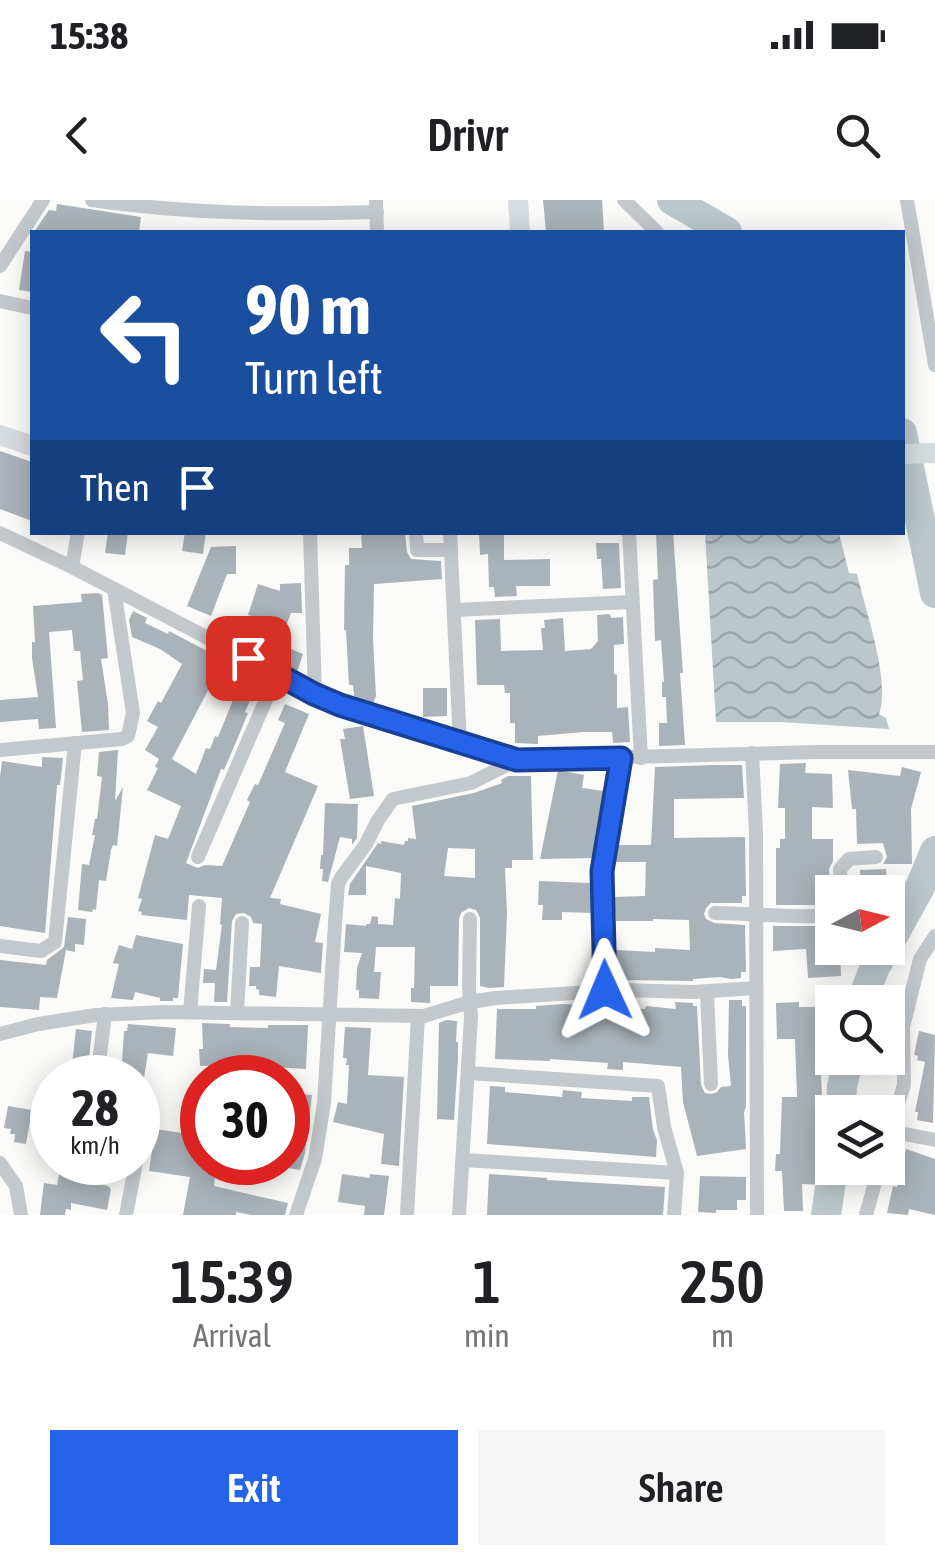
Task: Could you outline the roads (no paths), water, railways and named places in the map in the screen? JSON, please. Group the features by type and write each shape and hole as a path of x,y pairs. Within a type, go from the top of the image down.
{"street":[{"path":"0,266 43,200"},
{"path":"92,200 171,210 275,215 376,206"},
{"path":"518,200 520,230"},
{"path":"624,200 654,230"},
{"path":"906,200 935,365"},
{"path":"0,301 30,308"},
{"path":"0,435 30,445"},
{"path":"905,454 935,453"},
{"path":"0,533 314,694 517,760 935,752"},
{"path":"72,567 77,535"},
{"path":"310,535 314,694"},
{"path":"416,535 417,550 451,550"},
{"path":"450,535 460,744"},
{"path":"629,535 640,758"},
{"path":"0,750 125,738 132,727 130,692 114,589"},
{"path":"454,610 632,602"},
{"path":"198,857 277,674"},
{"path":"0,946 40,951 55,942 76,743"},
{"path":"752,754 756,832 757,1215"},
{"path":"605,990 602,871 621,758"},
{"path":"296,1215 316,1159 324,1104 338,884 393,799 478,781 517,760"},
{"path":"840,875 849,858 876,857"},
{"path":"190,1012 198,906"},
{"path":"715,913 815,915"},
{"path":"459,1215 469,1074 470,918"},
{"path":"238,1013 242,923"},
{"path":"901,1095 904,1021 920,959 935,936"},
{"path":"0,1034 105,1014 418,1016 496,998 605,990 707,992 756,988"},
{"path":"707,992 711,1084"},
{"path":"100,1055 105,1014"},
{"path":"408,1215 418,1016"},
{"path":"469,1074 658,1086 664,1128 677,1172 674,1215"},
{"path":"905,1136 935,1140"},
{"path":"463,1160 677,1172"},
{"path":"0,1164 16,1186 21,1215"},
{"path":"126,1215 132,1185"},
{"path":"866,1215 874,1185"}],"water":[{"path":"705,535 840,535 849,573 857,574 871,625 882,684 879,714 886,718 889,729 716,722"}],"waterway":[{"path":"672,200 724,230"},
{"path":"905,448 935,593"},
{"path":"905,914 935,851"},
{"path":"868,985 876,965"},
{"path":"842,1095 845,1075"},
{"path":"826,1215 830,1185"}]}
